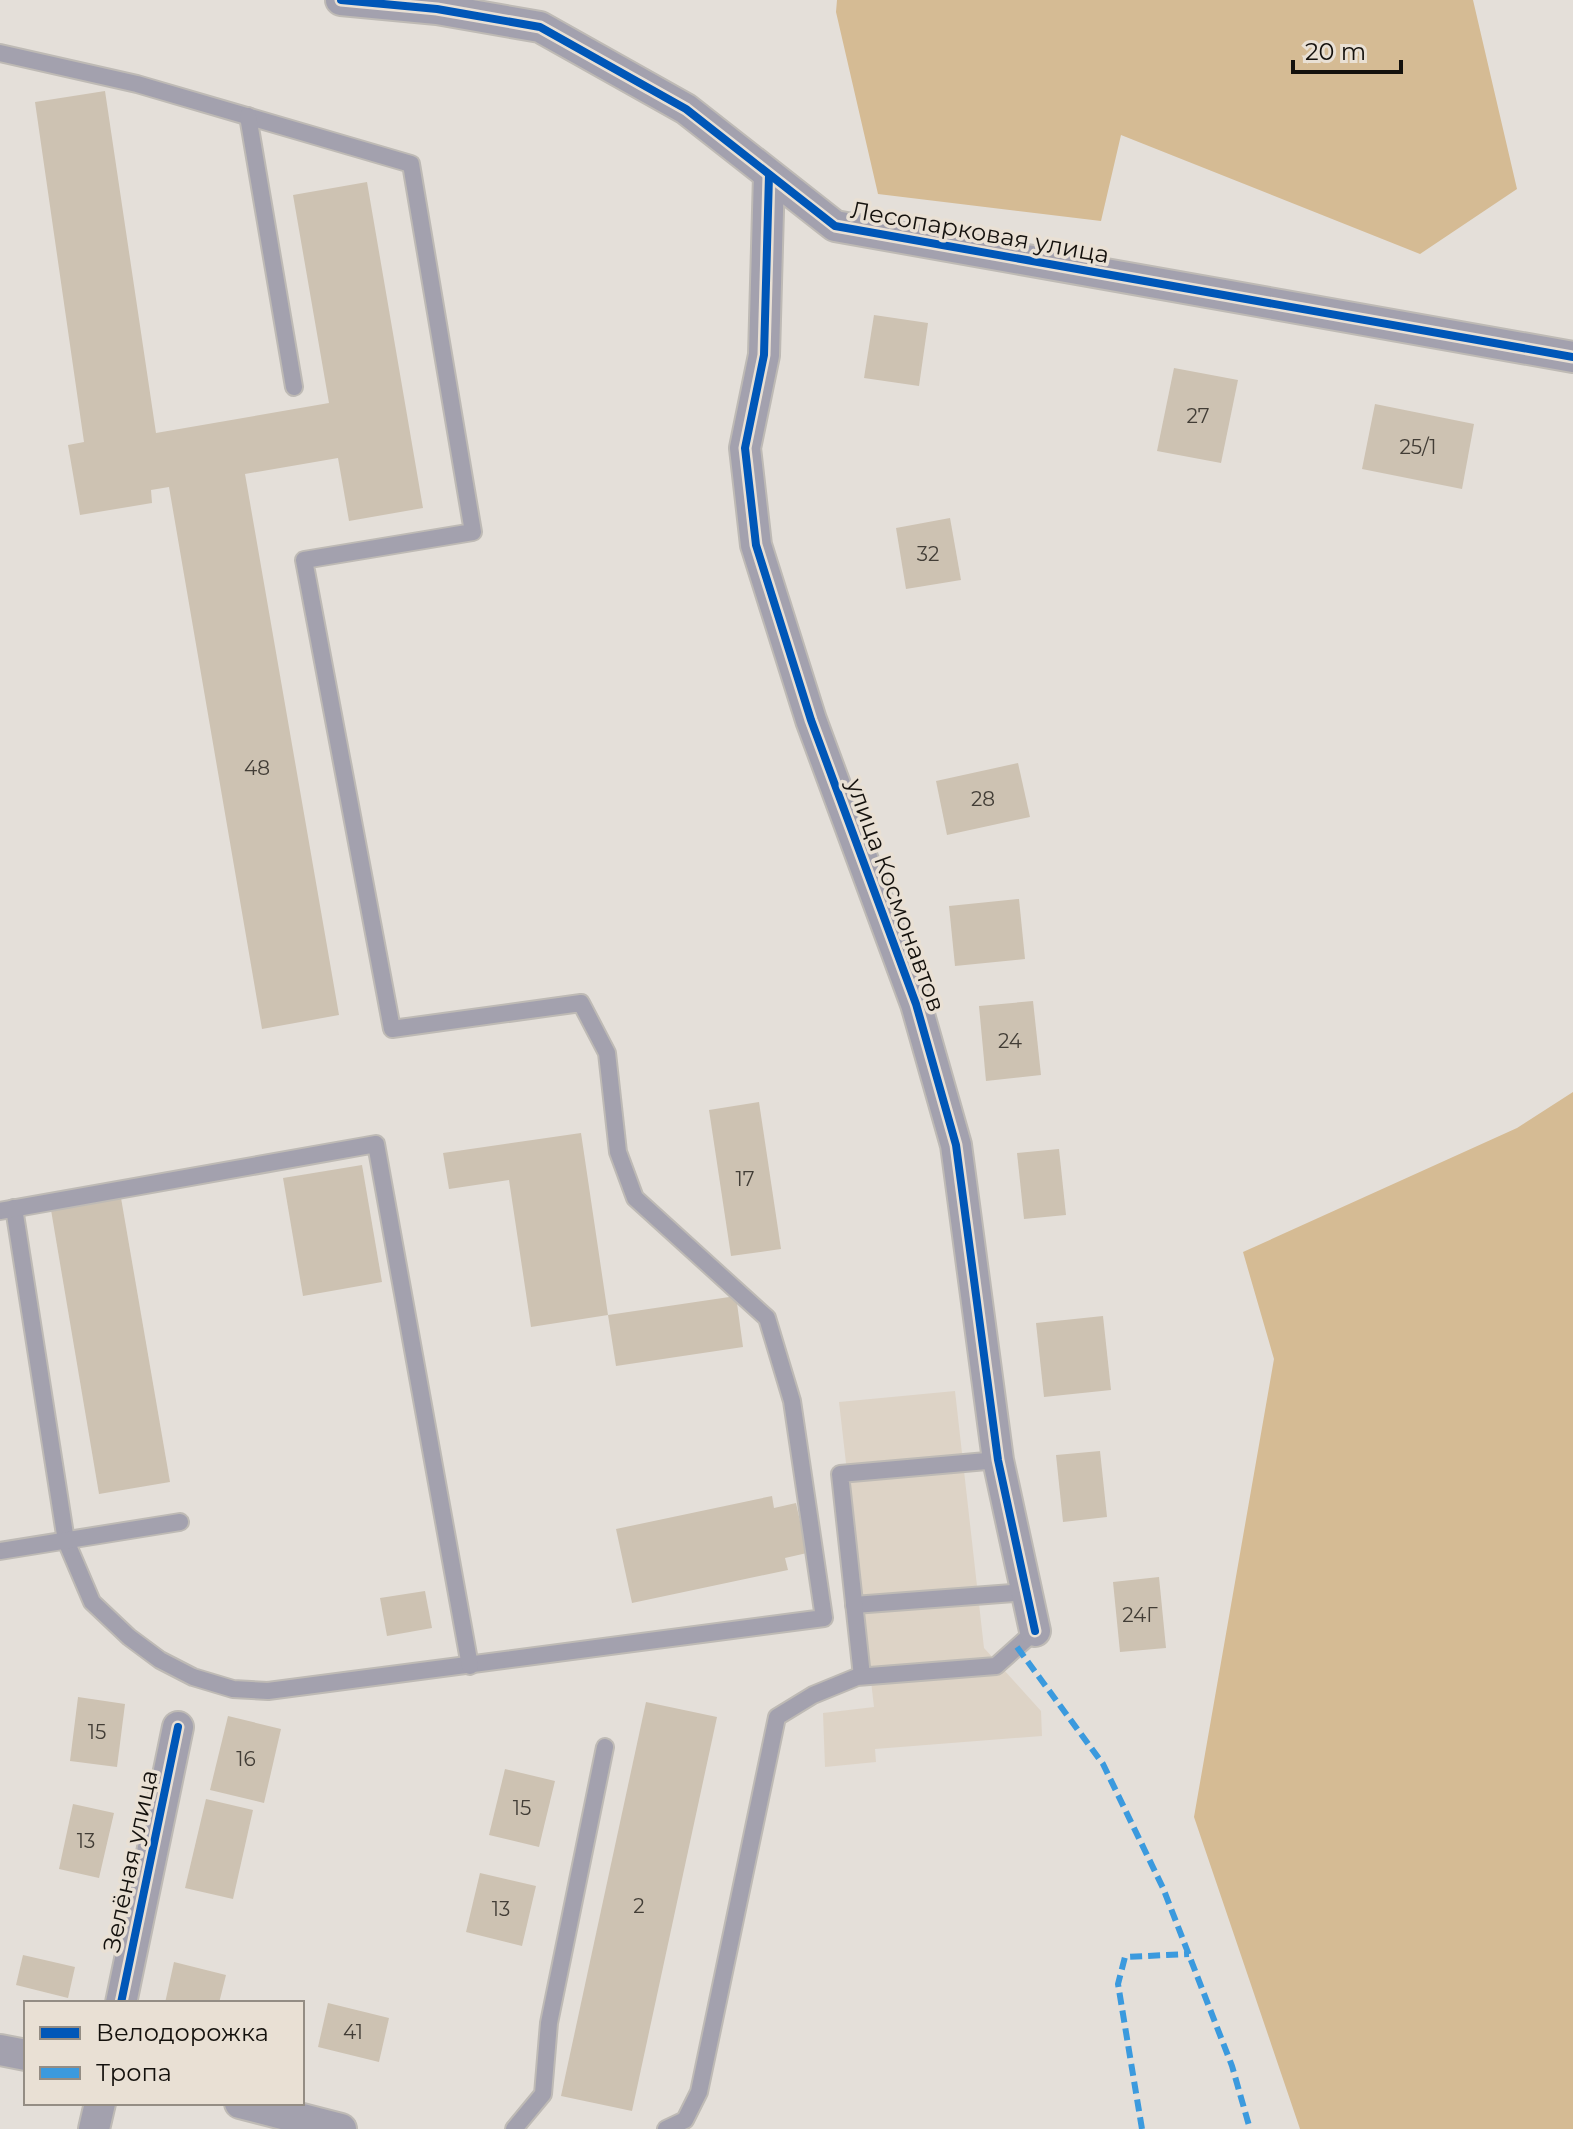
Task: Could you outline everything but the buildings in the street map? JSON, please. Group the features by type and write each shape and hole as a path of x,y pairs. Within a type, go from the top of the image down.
{"street":[{"name":"Лесопарковая улица","path":"341,0 437,9 540,27 686,109 835,226 1573,357"},
{"name":"улица Космонавтов","path":"769,175 764,355 745,448 756,545 811,720 916,1004 956,1145 998,1460 1035,1631"},
{"name":"Зелёная улица","path":"121,2001 178,1727"},
{"path":"0,2050 24,2055"},
{"path":"94,2129 100,2105"},
{"path":"248,2105 341,2129"}],"lane":[{"path":"0,53 137,84 411,164 473,532 304,560 392,1029 581,1003 607,1053 618,1152 635,1198 767,1318 792,1401 824,1618 470,1666 268,1691 233,1689 193,1677 150,1652 92,1602 66,1541 7,1210 376,1144 470,1666"},
{"path":"248,116 294,387"},
{"path":"862,1676 840,1474 998,1460"},
{"path":"0,1551 180,1522"},
{"path":"854,1605 1026,1592"},
{"path":"666,2129 685,2120 699,2092 777,1717 813,1695 862,1676 996,1666 1035,1631"},
{"path":"514,2129 543,2094 549,2023 605,1747"}],"shaded area":[{"path":"837,0 1473,0 1517,189 1420,254 1121,135 1101,221 878,194 836,12"},
{"path":"1573,1092 1573,2129 1300,2129 1194,1817 1274,1359 1243,1252 1517,1128"},
{"path":"955,1391 984,1648 1041,1711 1042,1736 875,1749 876,1762 825,1767 823,1713 874,1707 839,1402"}],"marked path":[{"path":"1017,1647 1103,1764 1163,1888 1232,2066 1250,2129"},
{"path":"1142,2129 1118,1984 1125,1957 1189,1954"}],"cycle path":[{"path":"341,0 437,9 540,27 686,109 835,226 1573,357"},
{"path":"769,175 764,355 745,448 756,545 811,720 916,1004 956,1145 998,1460 1035,1631"},
{"path":"121,2001 178,1727"}]}
